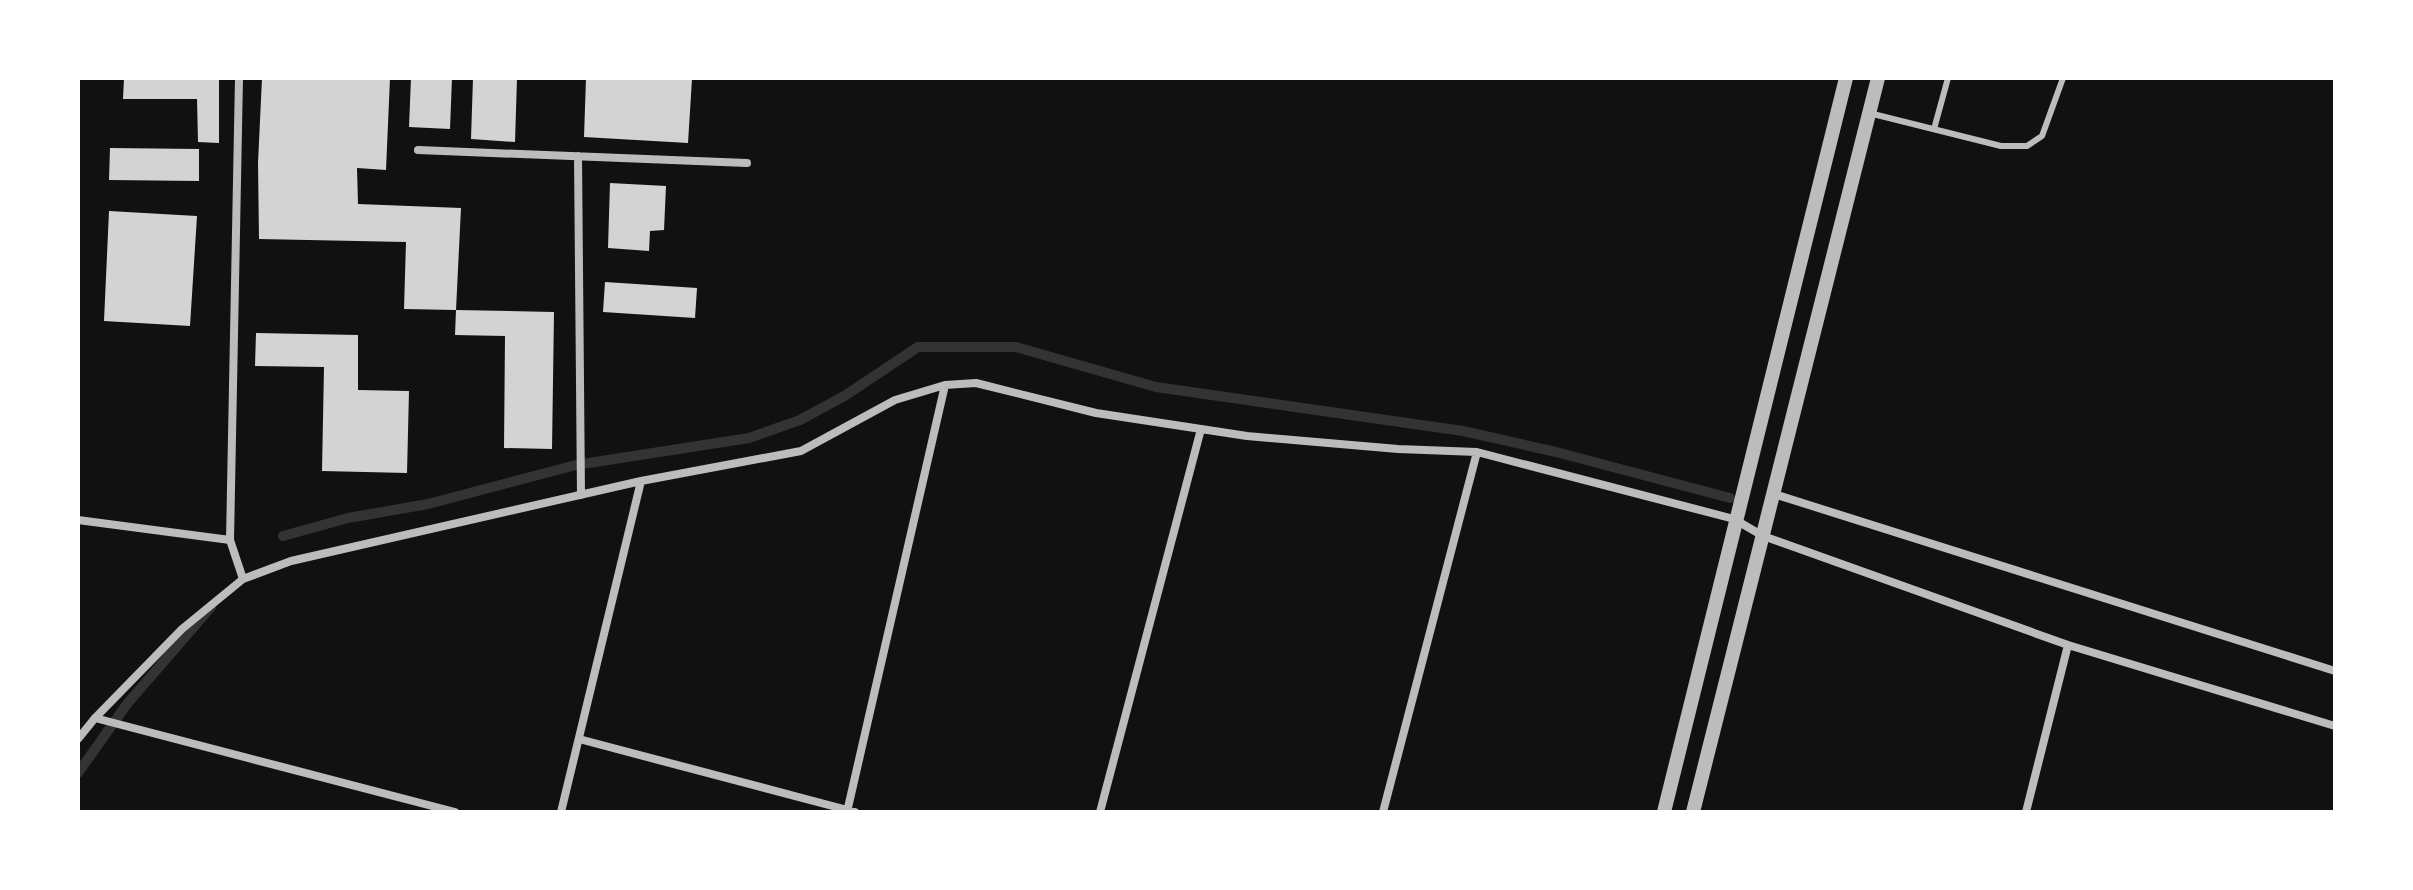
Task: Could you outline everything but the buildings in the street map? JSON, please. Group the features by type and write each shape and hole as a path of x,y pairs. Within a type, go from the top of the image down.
{"street":[{"path":"239,78 230,540 243,579"},
{"path":"1664,812 1734,519 1846,78"},
{"path":"1693,812 1878,78"},
{"path":"418,150 747,163"},
{"path":"578,156 581,495"},
{"path":"78,739 182,629 243,579 291,561 641,481 801,451 895,400 945,385 976,383 1096,413 1201,429 1306,442 1477,452 1734,519 1763,536 2068,645 2335,726"},
{"path":"579,739 850,811 945,385"},
{"path":"1100,812 1201,429"},
{"path":"1383,812 1477,452"},
{"path":"561,812 641,481"},
{"path":"1774,494 2335,671"},
{"path":"78,520 230,540"},
{"path":"2026,812 2068,645"},
{"path":"95,718 455,812"}],"lane":[{"path":"1934,129 1948,78"},
{"path":"1869,113 2001,146 2027,146 2042,136 2061,78"}],"waterway":[{"path":"283,536 348,518 428,504 576,465 749,438 800,420 846,395 918,347 1016,347 1156,387 1463,431 1730,498"},
{"path":"78,773 127,704 211,607"}]}
